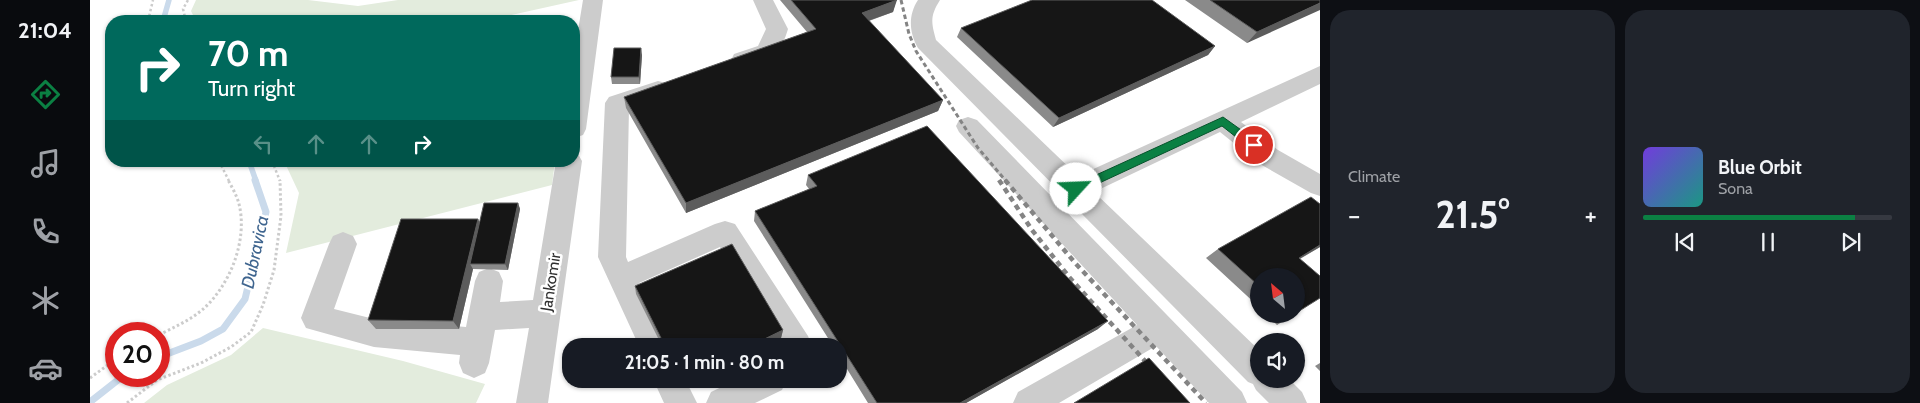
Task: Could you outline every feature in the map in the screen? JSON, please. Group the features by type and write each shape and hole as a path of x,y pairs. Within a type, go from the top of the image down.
{"street":[{"path":"580,88 593,0"},
{"path":"718,68 762,55 770,49 777,29 763,0"},
{"path":"930,0 925,4 920,23 926,43 1250,362"},
{"path":"1076,189 1320,74"},
{"path":"650,338 612,257 617,103 678,82"},
{"path":"1223,121 1269,157 1320,186"},
{"path":"968,126 1231,403"},
{"name":"Jankomir","path":"532,403 568,167"},
{"path":"622,278 726,232 792,338"},
{"path":"343,244 316,318 374,333 478,341 546,313"},
{"path":"478,341 489,281"},
{"path":"1029,403 1159,328"},
{"path":"674,388 681,403"},
{"path":"722,403 753,388"},
{"path":"1276,388 1291,403"}],"path":[{"path":"149,15 152,0"},
{"path":"184,15 183,9 188,0"},
{"path":"170,329 193,317 213,300 228,275 241,236 240,209 222,167"},
{"path":"127,403 157,380 201,363 231,347 251,332 263,305 274,270 281,216 281,183 274,167"},
{"path":"90,378 105,367"}],"green space":[{"path":"196,0 308,0 358,6 398,0 579,0 512,15 193,15 191,11"},
{"path":"287,167 554,167 552,185 286,253 299,193"},
{"path":"263,328 403,361 485,384 476,403 144,403 164,387 170,387 170,384 231,355"}],"building":[{"path":"791,0 897,0 862,13 943,100 686,203 624,97 816,29"},
{"path":"1032,0 1152,0 1215,46 1059,118 961,28"},
{"path":"1210,0 1320,0 1320,3 1257,32"},
{"path":"614,48 641,48 639,77 611,77"},
{"path":"927,126 1108,321 960,403 877,403 847,356 847,338 836,338 755,211 817,186 808,175"},
{"path":"1311,197 1320,204 1320,245 1299,258 1320,276 1320,298 1305,307 1305,268 1250,268 1250,278 1218,249"},
{"path":"484,203 518,203 505,264 470,264"},
{"path":"401,219 478,219 453,321 368,320"},
{"path":"732,244 783,330 766,338 661,338 635,286"},
{"path":"1149,358 1190,403 1074,403"}],"waterway":[{"name":"Dubravica","path":"165,15 169,0"},
{"name":"Dubravica","path":"251,167 256,181"},
{"name":"Dubravica","path":"170,353 201,341 223,329 245,299 266,212 255,180"},
{"name":"Dubravica","path":"90,402 109,387"}],"railway":[{"path":"901,0 909,34 916,51 978,148 1006,181"},
{"path":"999,180 1032,230 1070,278 1155,372"},
{"path":"1005,180 1076,264 1206,403"}],"route":[{"path":"1076,189 1223,121 1254,145"}]}
